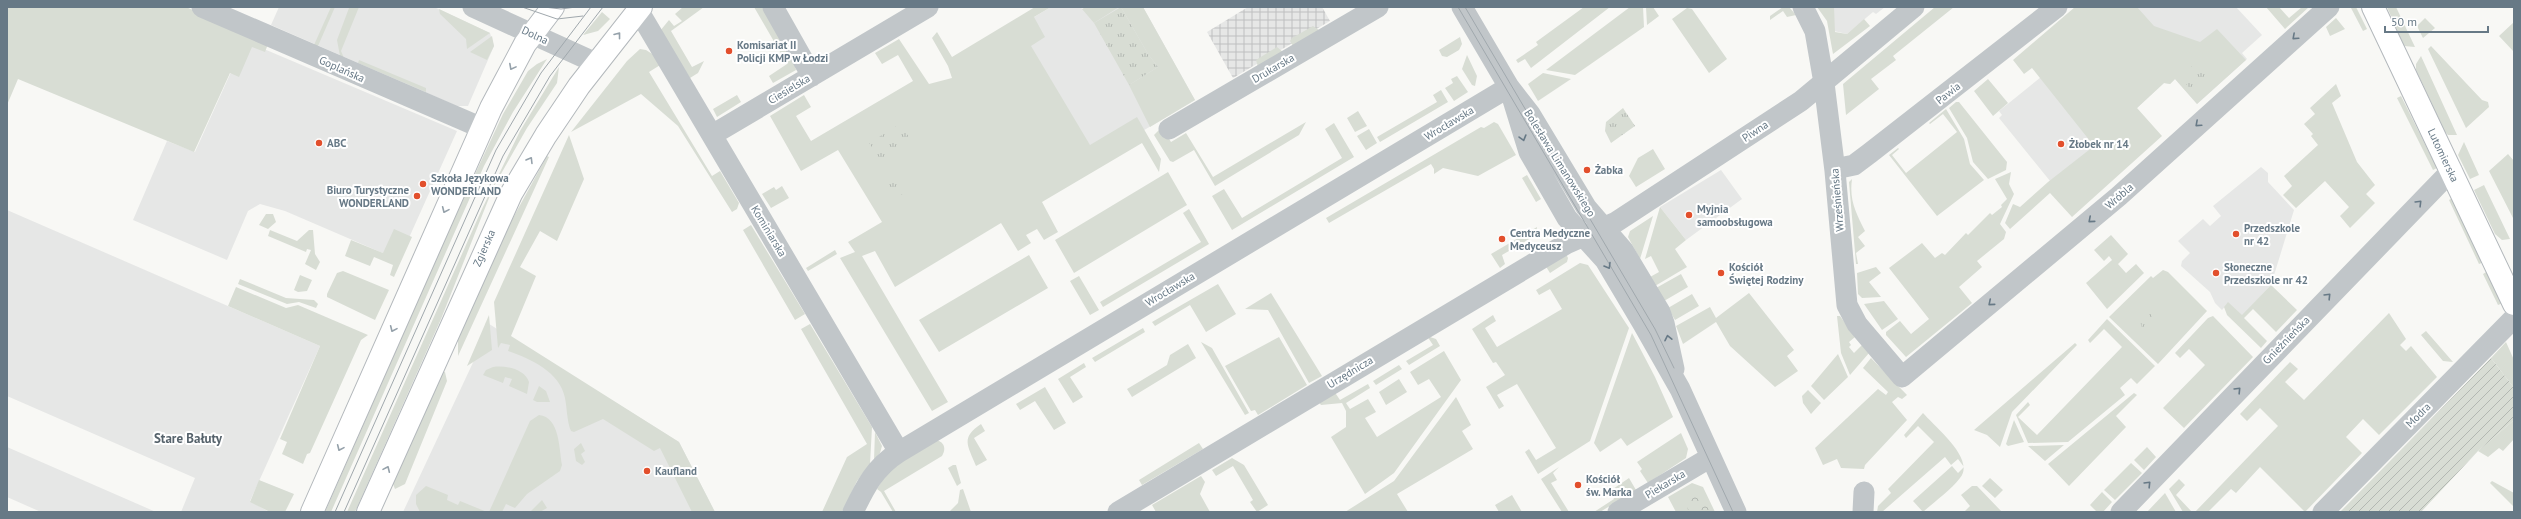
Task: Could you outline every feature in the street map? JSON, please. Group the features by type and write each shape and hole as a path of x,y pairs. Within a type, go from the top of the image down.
{"main road":[{"path":"312,512 482,128 517,57 532,33 553,7"},
{"name":"Lutomierska","path":"2372,7 2452,170 2514,304"},
{"name":"Zgierska","path":"368,512 503,208 535,151 596,63 640,8"}],"street":[{"name":"Goplańska","path":"202,7 482,128"},
{"name":"Dolna","path":"473,7 596,63"},
{"path":"773,7 812,76"},
{"name":"Ciesielska","path":"712,135 928,7"},
{"name":"Drukarska","path":"1169,129 1378,7"},
{"name":"Bolesława Limanowskiego","path":"1462,7 1509,87 1530,114 1586,207 1623,250 1660,312 1680,389"},
{"name":"Wrześnieńska","path":"1803,7 1815,31 1824,83 1835,169 1847,305 1857,324 1902,377"},
{"name":"Piwna","path":"1583,236 1604,228 1801,102 1914,7"},
{"name":"Pawia","path":"1835,169 1846,168 1865,157 2057,7"},
{"name":"Wróbla","path":"1902,377 2119,196 2329,7"},
{"name":"Kominiarska","path":"640,8 667,59 899,452"},
{"name":"Bolesława Limanowskiego","path":"1509,87 1529,152 1567,218 1605,260 1680,389 1736,512"},
{"name":"Wrocławska","path":"853,512 869,479 888,459 1509,87"},
{"name":"Gnieźnieńska","path":"2121,512 2452,170"},
{"name":"Urzędnicza","path":"1118,512 1143,506 1430,324 1566,244 1583,236"},
{"name":"Modra","path":"2323,512 2514,318"},
{"name":"Piekarska","path":"1618,512 1711,457"}],"shaded area":[{"path":"279,7 434,7 490,33 494,46 468,106 457,106 271,25"},
{"path":"1051,7 1081,7 1082,9 1086,7 1143,7 1195,100 1019,204 1031,19"},
{"path":"1248,7 1322,7 1330,21 1233,78 1207,32"},
{"path":"1834,7 1885,7 1876,14 1873,12 1847,34 1834,31"},
{"path":"2075,7 2236,7 2262,35 2242,53 2247,59 2197,104 2175,79 2170,84 2164,83 2137,108 2076,213 1999,118 2002,115 1999,111 2046,73"},
{"path":"245,41 457,131 399,260 285,211 260,204 248,211 227,260 133,220 167,141 195,152"},
{"name":"Przedszkole nr 42","path":"2261,167 2268,173 2268,182 2294,210 2271,285 2242,316 2228,303 2222,310 2215,303 2210,292 2181,266 2182,261 2190,253 2178,241 2203,219 2210,226 2221,216 2213,206"},
{"path":"1721,170 1742,199 1686,240 1660,207"},
{"path":"7,210 320,346 250,501 269,512 181,512 195,478 7,396"},
{"path":"486,322 679,442 715,512 403,512 477,354"},
{"path":"7,447 156,512 41,512 7,497"}],"green space":[{"path":"7,7 186,7 268,44 265,52 252,47 239,77 230,73 194,152 18,79 7,105"},
{"path":"331,7 335,7 318,46 314,45"},
{"path":"359,7 341,51 344,58 340,56 337,40 349,8"},
{"path":"683,7 704,7 671,31 692,67 704,61 698,73 690,78 660,31 669,20 674,26 682,21 675,14"},
{"path":"754,7 764,7 794,61 796,70 773,83 769,76 787,64"},
{"path":"1035,7 1051,7 1034,17 1045,37 1031,46 1090,145 1137,117 1161,159 1159,172 1142,143 1042,202 1058,232 1044,240 1037,229 1026,235 1031,243 1018,251 1001,223 895,287 875,251 862,256 948,402 932,411 840,258 855,252 848,242 882,222 838,150 801,171 770,116 804,95 811,107 796,116 811,141 913,81 898,55 882,64 875,53 899,39 929,84 952,78 948,66 932,38 937,32 952,57"},
{"path":"1086,7 1119,7 1094,23 1082,9"},
{"path":"1121,7 1143,7 1195,100 1150,127 1129,85 1158,67 1148,54"},
{"path":"1121,7 1148,54 1158,67 1129,85 1094,23"},
{"path":"1584,7 1610,7 1531,68 1525,59 1518,63 1516,60 1538,45 1536,42"},
{"path":"1630,7 1643,7 1644,27 1575,75 1546,70"},
{"path":"1646,7 1653,7 1659,16 1647,25"},
{"path":"1783,7 1789,7 1796,15 1787,17 1783,11 1770,20 1770,16"},
{"path":"1817,7 1834,7 1835,32 1847,34 1864,19 1870,26 1833,54 1827,21"},
{"path":"1935,7 1954,7 1893,56 1896,60 1871,79 1879,89 1846,115 1843,84"},
{"path":"2075,7 2137,7 2154,26 2200,42 2217,29 2246,60 2197,104 2175,79 2170,84 2164,83 2137,108 2162,136 2072,217 2050,193 2010,229 2005,223 2013,204 2020,207 2048,182 2094,146 2032,68 2024,74 2013,60"},
{"path":"2266,7 2279,7 2289,18 2302,7 2309,7 2285,29"},
{"path":"2356,7 2367,29 2363,31 2351,8"},
{"path":"2387,7 2396,7 2415,47 2404,46"},
{"path":"1687,8 1692,9 1727,59 1709,73 1672,19"},
{"path":"439,9 490,33 467,49 466,39 440,14"},
{"path":"602,12 610,19 598,31 583,35"},
{"path":"2336,18 2345,29 2330,36 2326,27"},
{"path":"2425,18 2435,28 2423,38 2417,26"},
{"path":"2514,22 2514,52 2499,36"},
{"path":"1313,26 1319,30 1293,46 1290,41 1292,38"},
{"path":"492,36 494,46 487,60 470,52"},
{"path":"1460,37 1462,44 1459,50 1447,57 1442,56 1439,50"},
{"path":"2431,46 2482,100 2488,102 2489,107 2466,128 2428,49"},
{"path":"1277,47 1283,52 1258,67 1256,60"},
{"path":"640,49 646,50 665,62 649,72 712,176 720,171 739,203 737,209 732,212 678,126 641,94 571,132 627,61"},
{"path":"1467,55 1477,76 1475,86 1472,85 1462,69"},
{"path":"2421,56 2457,135 2448,135 2445,132 2416,70 2416,64"},
{"path":"547,59 513,112 484,166 331,512 325,512 448,232 503,114 528,71"},
{"path":"2200,59 2212,72 2192,91 2180,77"},
{"path":"359,60 426,88 426,92 358,63"},
{"path":"559,67 557,83 527,128 493,188 441,319 355,512 347,512 482,209 520,131"},
{"path":"1543,73 1571,79 1538,101 1528,84"},
{"path":"1457,76 1468,92 1454,101 1445,88 1453,83 1451,79"},
{"path":"1988,79 2008,103 1993,116 1974,91"},
{"path":"2336,84 2341,96 2332,103 2357,162 2375,185 2366,194 2375,203 2350,228 2340,216 2349,207 2325,181 2296,208 2283,195 2292,186 2284,176 2318,145 2311,136 2313,134 2304,124 2315,114 2310,108"},
{"path":"1441,90 1448,102 1380,142 1377,137 1437,102 1433,95"},
{"path":"737,95 741,102 717,117 713,109"},
{"path":"2401,96 2437,168 2433,170 2397,98"},
{"path":"1956,102 1959,102 2007,162 2006,170 1988,179 1973,162 1967,138 1949,108"},
{"path":"1623,108 1635,126 1611,143 1605,131 1606,122"},
{"path":"1946,109 1964,139 1970,164 1984,180 1937,216 1889,155 1898,148 1899,149 1892,155 1906,173 1957,132 1943,114 1930,124 1929,123"},
{"path":"1358,111 1367,126 1355,132 1347,118"},
{"path":"1306,122 1299,135 1215,186 1194,150 1173,162 1170,161 1154,135 1162,127 1171,142 1186,133 1213,177"},
{"path":"1494,122 1498,124 1516,155 1478,176 1443,168 1434,174 1434,169 1431,164 1329,223 1326,218 1481,127 1484,128"},
{"path":"1334,123 1354,157 1232,230 1212,196 1224,189 1242,218 1342,158 1325,129"},
{"path":"900,124 911,140 910,148 882,162 869,143"},
{"path":"1369,129 1377,143 1366,150 1357,136"},
{"path":"569,135 584,179 557,241 540,231 520,267 536,276 511,336 679,442 715,512 692,512 660,448 654,451 603,419 574,432 571,431 562,389 551,374 526,358 508,351 510,345 501,343 498,348 494,302"},
{"path":"2464,142 2479,175 2470,179 2458,155"},
{"path":"1653,149 1665,169 1636,187 1629,176 1638,158"},
{"path":"2508,154 2514,161 2513,218 2489,171"},
{"path":"547,156 549,157 458,356 458,338 508,227"},
{"path":"1168,172 1187,205 1074,273 1055,240"},
{"path":"2011,172 2009,184 2014,194 2000,224 2006,232 2004,239 1977,261 1982,267 1959,287 1972,303 1906,357 1886,335 1886,332 1900,321 1911,334 1929,319 1889,268 1922,243 1935,258 1942,253 1945,255 1966,233 1968,235 1990,213 1992,215 2002,207 2001,205 2007,199 1995,179"},
{"path":"895,175 899,176 905,182 905,190 899,196 895,197 891,196 885,190 884,186 885,182 891,176"},
{"path":"1527,175 1541,199 1536,202 1522,178"},
{"path":"1852,179 1852,200 1865,231 1858,237 1865,246 1856,253 1858,264 1856,264 1849,182"},
{"path":"2484,185 2510,239 2502,240 2495,234 2474,190"},
{"path":"782,186 789,198 771,208 762,194 774,187 776,190"},
{"path":"2454,197 2484,262 2479,264 2449,200"},
{"path":"1660,207 1686,240 1675,249 1687,267 1655,286 1650,277 1659,272 1651,256 1645,259"},
{"path":"1189,209 1209,244 1103,307 1100,302 1201,242 1183,213"},
{"path":"266,214 273,214 276,222 268,229 259,225"},
{"path":"1653,216 1640,259 1628,237 1630,231"},
{"path":"751,225 805,314 795,320 743,230"},
{"path":"1537,227 1536,235 1502,255 1505,264 1500,268 1491,254"},
{"path":"394,229 412,237 394,277 390,275 393,265 374,257 370,266 345,256 351,240 383,253"},
{"path":"270,230 297,241 309,230 313,230 315,254 320,262 316,270 305,264 311,250 307,249 306,252 268,236"},
{"path":"2111,235 2128,254 2118,264 2126,273 2136,264 2144,273 2107,309 2086,283 2112,260 2109,256 2104,261 2094,250"},
{"path":"835,250 837,254 808,271 806,268"},
{"path":"1565,252 1568,258 1567,262 1550,273 1545,265"},
{"path":"1029,255 1048,288 939,352 919,320"},
{"path":"1580,263 1588,265 1629,328 1590,441 1538,474 1525,452 1529,449 1536,460 1556,448 1517,384 1497,395 1504,406 1499,409 1486,387 1505,375 1496,362 1493,363 1472,329 1493,315 1496,321 1485,328 1497,347 1562,309 1550,289 1539,295 1536,290"},
{"path":"1876,267 1881,273 1869,282 1881,297 1862,298 1858,294 1857,273"},
{"path":"2163,270 2168,272 2207,311 2158,364 2109,317 2151,276 2153,278"},
{"path":"343,271 389,290 375,320 327,297 337,273"},
{"path":"2488,271 2503,303 2498,305 2483,274"},
{"path":"1681,274 1688,287 1664,301 1656,288"},
{"path":"300,275 312,280 307,291 298,292 294,290"},
{"path":"1079,276 1099,310 1090,315 1070,281"},
{"path":"240,279 286,298 314,300 318,304 316,308 299,302 287,304 238,284"},
{"path":"1218,284 1236,314 1206,332 1190,305 1155,326 1152,322"},
{"path":"2271,285 2297,310 2276,332 2253,309 2244,318 2267,341 2261,348 2227,315 2224,307 2228,302 2242,315"},
{"path":"236,287 286,308 298,305 368,335 361,340 310,453 307,454 303,464 282,454 287,442 280,439 320,346 228,306"},
{"path":"1271,293 1322,376 1309,383 1268,310 1245,309"},
{"path":"1749,293 1794,350 1787,356 1798,371 1775,387 1730,346 1716,322 1683,344 1676,326 1710,307 1716,318"},
{"path":"1692,294 1699,306 1675,320 1668,308"},
{"path":"1884,301 1898,319 1882,330 1864,304"},
{"path":"2151,313 2154,326 2142,329 2139,316"},
{"path":"2389,313 2406,339 2400,345 2406,351 2411,346 2437,377 2379,435 2363,419 2346,437 2362,453 2305,512 2260,467 2236,493 2231,489 2208,512 2195,512 2278,426 2260,408 2247,421 2240,414 2290,362 2298,369 2285,382 2304,400"},
{"path":"489,315 492,350 467,366 486,322"},
{"path":"1837,316 1840,316 1855,337 1849,342 1851,345 1849,347 1854,353 1862,345 1869,353 1850,375 1841,353"},
{"path":"2213,316 2253,357 2184,428 2163,408 2205,365 2189,349 2180,358 2175,353 2208,318"},
{"path":"2107,319 2155,366 2137,384 2131,378 2120,388 2125,395 2068,442 2028,443 2016,415 2028,402 2030,405 2018,417 2037,435 2122,347 2104,329 2090,343 2088,340"},
{"path":"810,324 872,427 870,464 857,481 842,512 822,512 847,457 867,444 801,329"},
{"path":"1143,328 1145,332 1095,362 1092,358"},
{"path":"2426,331 2453,362 2443,361 2421,335"},
{"path":"1632,333 1655,377 1673,417 1627,446 1621,438 1600,452 1594,443"},
{"path":"1427,336 1436,339 1440,346 1409,365 1406,361 1433,345"},
{"path":"1279,337 1307,385 1258,415 1255,410 1251,411 1225,366"},
{"path":"1201,342 1212,348 1249,413 1245,415"},
{"path":"2506,342 2514,360 2514,388 2491,358"},
{"path":"2075,343 2077,345 2012,412 2000,447 1987,435 1974,430"},
{"path":"1188,344 1196,358 1132,397 1127,389 1167,365 1170,355"},
{"path":"1444,351 1461,380 1394,473 1365,494 1331,437 1346,427 1346,411 1342,403 1321,405 1318,401 1334,391 1340,400 1368,384 1370,388 1346,403 1350,409 1368,399 1376,412 1365,418 1377,437 1441,397 1429,379 1418,385 1410,372"},
{"path":"1838,354 1848,377 1824,400 1811,386"},
{"path":"1871,358 1907,395 1902,399 1898,397 1892,402 1907,420 1865,465 1864,469 1841,468 1837,459 1823,465 1815,448 1878,389 1886,395 1888,392 1863,368"},
{"path":"2491,358 2514,388 2514,420 2478,451 2421,512 2340,512"},
{"path":"1084,363 1086,367 1070,377 1083,397 1073,403 1058,379"},
{"path":"1399,365 1402,369 1376,385 1373,381"},
{"path":"493,367 509,367 523,374 529,382 527,394 509,386 512,379 505,377 503,383 483,375 486,370"},
{"path":"442,371 445,372 447,381 405,484 395,489 393,484"},
{"path":"1399,379 1407,392 1386,405 1379,392"},
{"path":"539,386 546,391 550,402 537,402 533,400"},
{"path":"1045,387 1066,423 1054,430 1035,401 1020,410 1016,404"},
{"path":"1808,390 1821,403 1811,414 1803,403 1802,396"},
{"path":"2134,393 2137,395 2116,416 2126,427 2069,486 2048,464"},
{"path":"1456,397 1471,425 1462,431 1473,449 1397,494 1408,512 1345,512 1394,481"},
{"path":"1923,413 1952,444 1963,462 1963,466 1958,459 1951,465 1945,457 1882,512 1877,512 1878,506 1891,493 1888,489 1934,442 1918,426 1906,438 1904,435"},
{"path":"539,415 546,417 555,427 562,465 560,471 527,494 515,508 506,504 502,512 489,512 530,421"},
{"path":"2014,420 2024,442 2008,446 2006,444"},
{"path":"2514,420 2514,439 2503,451 2499,448 2488,457 2478,451"},
{"path":"981,424 985,431 974,438 987,460 976,466 969,448 968,438 974,429"},
{"path":"875,432 882,446 880,453 874,460"},
{"path":"1681,433 1688,449 1686,458 1648,483 1640,471 1642,469 1637,462"},
{"path":"937,440 944,446 942,456 884,491 896,512 893,512 881,492 877,489 892,465"},
{"path":"581,443 585,451 581,454 585,462 582,465 576,461 574,449"},
{"path":"1199,443 1203,449 1142,485 1139,480"},
{"path":"2064,445 2045,461 2028,446"},
{"path":"2147,447 2156,457 2144,470 2134,460"},
{"path":"1232,458 1244,465 1268,505 1257,512 1250,502 1253,500 1233,466 1216,476 1212,470"},
{"path":"2131,463 2142,473 2115,500 2104,490"},
{"path":"956,465 961,483 957,486 948,468"},
{"path":"1952,466 1958,473 1963,468 1960,478 1956,483 1923,512 1913,501"},
{"path":"1559,467 1553,473 1557,480 1551,483 1569,512 1562,512 1541,479"},
{"path":"1201,476 1205,482 1200,494 1210,512 1156,512 1152,505"},
{"path":"1629,478 1636,490 1600,512 1594,512 1614,499 1610,491"},
{"path":"1990,478 2003,490 1995,498 1982,486"},
{"path":"2179,479 2185,485 2176,495 2192,512 2183,512 2169,489"},
{"path":"259,480 294,494 285,512 270,512 250,502"},
{"path":"2492,481 2514,493 2514,507 2490,483"},
{"path":"1692,483 1703,487 1715,512 1676,512 1668,497"},
{"path":"426,486 448,495 447,500 458,505 460,501 487,512 420,512 416,504 416,495"},
{"path":"1972,486 1977,486 2002,512 1964,512 1970,506 1961,495"},
{"path":"963,489 971,512 949,512 958,503 960,490"},
{"path":"1690,491 1698,491 1712,512 1688,512 1687,498"},
{"path":"2102,492 2112,502 2103,512 2097,512 2090,505"},
{"path":"2165,493 2176,512 2147,512"},
{"path":"1512,495 1522,512 1499,512 1495,505"},
{"path":"542,500 547,508 540,512 530,512"}],"tram line":[{"path":"522,7 557,19 583,16"},
{"path":"544,7 561,9 576,7"},
{"path":"335,512 496,150 541,73 591,7"},
{"path":"344,512 503,156 550,76 603,7"},
{"path":"1458,7 1651,335 1733,512"},
{"path":"1465,7 1655,329 1674,368"}],"place":[{"name":"Komisariat II Policji KMP w Łodzi","path":"729,51"},
{"name":"ABC","path":"319,143"},
{"name":"Żłobek nr 14","path":"2061,144"},
{"name":"Żabka","path":"1587,170"},
{"name":"Szkoła Językowa WONDERLAND","path":"423,184"},
{"name":"Biuro Turystyczne WONDERLAND","path":"417,196"},
{"name":"Myjnia samoobsługowa","path":"1689,215"},
{"name":"Przedszkole nr 42","path":"2236,234"},
{"name":"Centra Medyczne Medyceusz","path":"1502,239"},
{"name":"Kościół Świętej Rodziny","path":"1721,273"},
{"name":"Słoneczne Przedszkole nr 42","path":"2216,273"},
{"name":"Kaufland","path":"647,471"},
{"name":"Kościół św. Marka","path":"1578,485"}],"district":[{"name":"Stare Bałuty","path":"188,438"}]}
